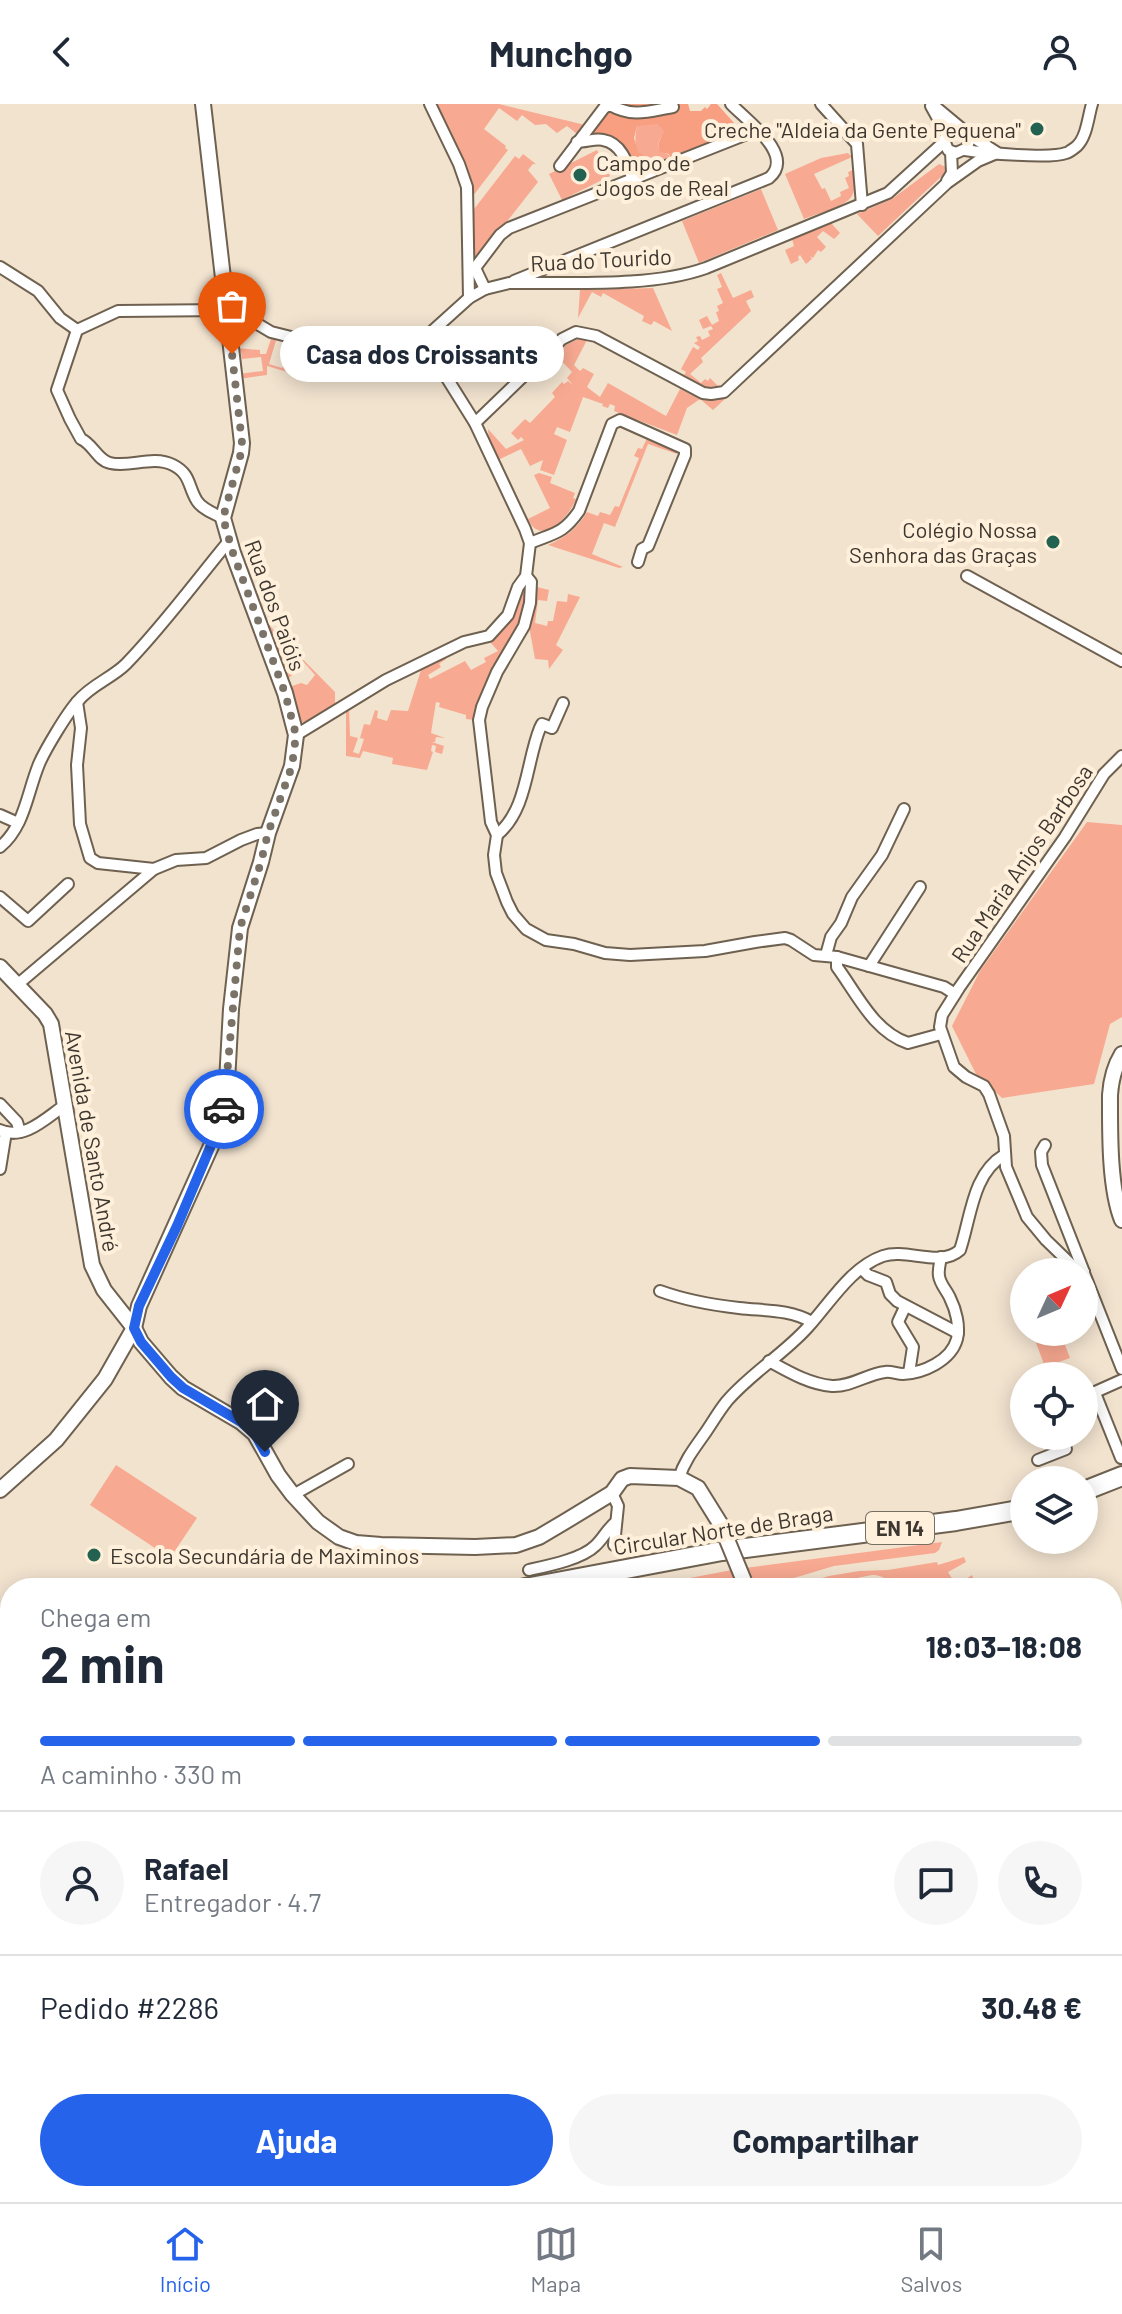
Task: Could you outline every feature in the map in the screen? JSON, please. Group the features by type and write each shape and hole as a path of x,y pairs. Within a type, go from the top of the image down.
{"highway":[{"path":"1098,1482 1121,1467"},
{"path":"1098,1498 1122,1489"},
{"name":"Circular Norte de Braga","path":"534,1578 1010,1511"},
{"name":"Circular Norte de Braga","path":"637,1578 700,1566 967,1532 1010,1524"}],"street":[{"name":"Rua dos Paióis","path":"0,1490 56,1440 105,1379 134,1328 139,1306 220,1124 226,1100 240,928 292,766 296,735 285,693 223,518 242,443 203,104"},
{"path":"430,104 467,187 469,298"},
{"path":"560,166 606,105 633,114 645,114 660,108 671,109 672,104"},
{"path":"509,283 769,178 775,173 778,156 731,104"},
{"path":"821,104 857,144 862,205"},
{"path":"931,104 984,147 997,153"},
{"path":"931,104 947,144 952,173 947,183"},
{"path":"947,144 984,154 1052,156 1067,153 1078,145 1083,136 1092,104"},
{"path":"947,144 952,128 964,131 969,141 964,151 961,173"},
{"path":"485,289 475,268 509,228 757,130"},
{"path":"577,142 600,139 610,142 625,158 633,180"},
{"name":"Rua do Tourido","path":"418,344 469,298 485,289 509,283 656,280 687,275 888,193 947,144"},
{"path":"475,423 562,339 576,332 596,336 703,393 724,392 947,183 978,161 997,153"},
{"path":"561,260 566,282"},
{"path":"0,267 38,291 60,318 77,330"},
{"path":"223,518 201,505 189,479 173,465 160,462 106,462 86,440 81,439 57,390 77,330 118,311 226,313 244,316 271,332 367,356 387,358 418,344 445,375 475,423 530,543 526,576 518,587 508,615 489,636 464,642 386,680 296,735"},
{"path":"530,543 560,533 572,522 612,424 620,420 685,449 648,546 642,549 638,562"},
{"path":"0,847 10,838 18,823 39,764 77,702 97,684 119,671 138,652 229,541"},
{"path":"526,576 531,582 531,592 524,626 497,672 479,720 491,822 497,835 494,855 496,873 513,914 526,929 546,940 605,953 630,955 705,951 785,938 814,955 832,956 869,966 944,987 955,994"},
{"path":"967,576 1122,661"},
{"path":"77,702 81,728 77,765 80,824 90,858 98,863 154,869"},
{"path":"497,835 511,821 531,765 540,728 542,724 552,728 563,703"},
{"name":"Rua Maria Anjos Barbosa","path":"941,1034 942,1015 955,994 1065,837 1104,774 1122,756"},
{"path":"904,809 882,855 852,897 831,937 832,956 878,1025 908,1043 941,1034 954,1067 984,1086 1004,1136 1006,1167 1027,1217 1065,1258"},
{"path":"0,815 18,823"},
{"path":"17,985 154,869 176,860 206,858 241,840 268,833"},
{"path":"0,897 24,924 68,884"},
{"path":"869,966 920,887"},
{"name":"Avenida de Santo André","path":"0,967 51,1024 92,1265 104,1290 134,1328 141,1342 183,1388 241,1422 255,1434 278,1475 318,1522 339,1537 356,1543 424,1547 516,1545 539,1537 612,1493 622,1479 630,1476 679,1478"},
{"path":"1122,1054 1114,1071 1110,1095 1114,1187 1122,1220"},
{"path":"0,1104 17,1122 20,1132"},
{"path":"0,1169 3,1131 31,1129 65,1105"},
{"path":"1045,1145 1041,1152 1042,1165 1079,1258"},
{"path":"743,1578 721,1525 698,1488 679,1478 683,1465 728,1401 812,1322 843,1284 862,1269 883,1256 951,1257 960,1250 980,1183 994,1161 1004,1155"},
{"path":"769,1361 817,1384 834,1386 886,1371 901,1374 926,1369 948,1355 955,1346 958,1333 950,1297 939,1277 941,1257"},
{"path":"862,1269 868,1275 886,1282 890,1294 905,1307 958,1333"},
{"path":"660,1291 714,1305 784,1311 812,1322"},
{"path":"905,1307 898,1322 913,1347 909,1373"},
{"path":"1098,1308 1122,1369"},
{"path":"1098,1391 1122,1380"},
{"path":"1098,1415 1121,1467"},
{"path":"1038,1460 1063,1450"},
{"path":"293,1495 348,1464"},
{"path":"612,1493 618,1506 614,1545"},
{"path":"529,1578 594,1547 616,1522"}],"shaded area":[{"path":"434,104 499,104 585,125 577,134 567,126 557,133 546,124 535,125 522,115 517,121 499,108 484,129 508,150 473,196 467,168"},
{"path":"606,104 688,104 690,111 701,111 711,104 717,104 734,123 731,134 670,157 660,152 659,144 664,131 657,124 637,126 634,138 638,152 642,154 643,159 638,164 643,173 632,176 610,142 577,142"},
{"path":"640,124 657,124 665,131 659,148 670,157 641,169 635,142"},
{"name":"Campo de Jogos de Real","path":"597,150 610,176 562,200 549,174"},
{"path":"848,153 852,157 814,174 831,201 849,188 845,178 853,170 852,196 837,207 804,219 785,174 821,158"},
{"path":"523,154 536,164 528,170 538,182 472,266 479,284 475,284 470,279 471,213 515,156 519,159"},
{"path":"939,164 947,171 878,236 857,214 892,199"},
{"path":"761,189 778,230 699,263 682,221"},
{"path":"831,223 840,233 834,239 823,231 817,237 826,247 821,252 818,250 813,258 810,256 812,259 806,264 800,255 799,260 791,264 785,250 794,246 792,239"},
{"path":"721,273 733,298 751,290 754,297 746,301 751,311 701,358 703,362 690,374 701,383 710,378 718,386 706,387 684,375 686,372 681,369 693,347 698,350 700,347 694,343 698,341 696,337 700,336 702,340 710,336 708,331 713,329 711,326 703,329 699,320 707,316 712,325 719,321 717,306 723,303 717,289 722,287 717,275"},
{"path":"653,288 672,331 654,321 651,325 642,321 644,316 603,293 601,297 592,292 578,318 580,290"},
{"path":"486,332 501,348 494,354 487,347 481,354 486,360 476,372 466,368 455,378 443,358 439,340 467,367 480,354 473,346"},
{"path":"272,336 277,337 269,364 282,368 290,349 285,347 287,341 296,343 293,367 297,371 310,373 308,378 267,366 267,375 239,379 238,374 263,371 261,357 242,359 237,348 260,350 260,354 266,354"},
{"path":"578,339 587,340 574,365 580,371 583,368 594,374 587,387 600,397 608,383 666,416 680,389 700,399 687,408 677,435 614,411 615,406 610,404 608,408 583,397 570,432 557,427 554,434 567,440 554,475 540,470 543,460 530,466 521,449 498,460 489,441 488,429 506,449 524,440 521,437 518,440 511,433 525,419 530,423 555,397 552,393 562,382 568,381 573,385 567,378 572,372 556,355"},
{"path":"725,396 726,398 713,410 700,399"},
{"path":"647,438 673,449 677,454 648,444 615,527 604,523 592,554 623,567 548,545 570,532 587,512 598,516 600,512 610,515 615,506 619,507 639,458 634,456"},
{"path":"539,473 552,477 550,483 575,493 573,498 576,499 561,521 554,527 540,531 528,519 550,508 534,475"},
{"path":"537,587 549,590 547,601 538,600 535,623 547,626 548,621 553,621 557,601 567,602 568,594 580,597 556,645 563,650 549,669 548,660 535,659 529,626"},
{"path":"520,588 526,590 525,613 478,704 475,720 439,707 440,703 436,702 431,733 445,738 436,737 432,742 444,746 442,754 435,752 436,746 432,745 427,770 392,764 393,758 363,751 360,758 346,756 346,710 349,708 350,736 358,738 353,752 359,754 364,739 360,738 364,724 370,725 375,710 378,711 377,718 387,721 391,710 408,711 422,667 444,656 446,659 439,664 441,667 428,675 430,679 465,661 471,670 498,651 490,642 505,625"},
{"path":"264,621 335,692 335,705 307,723 300,719 289,690 301,683 307,685 315,675 300,658 294,665 298,669 289,678 284,676"},
{"path":"1087,822 1122,825 1122,1017 1110,1024 1094,1084 1002,1098 976,1074 952,1026 980,971"},
{"path":"1037,1346 1065,1346 1070,1358 1043,1362"},
{"path":"116,1465 197,1518 170,1558 90,1505"},
{"path":"942,1542 935,1553 834,1566 794,1578 748,1578 745,1568"},
{"path":"964,1557 966,1562 948,1572 952,1578 883,1578 872,1575 822,1578 937,1562 938,1565"},
{"path":"732,1570 736,1578 690,1578"}],"way so far":[{"path":"224,1109 240,928 292,766 296,735 285,693 223,518 242,443 232,354"}],"place":[{"name":"Creche \"Aldeia da Gente Pequena\"","path":"1037,129"},
{"name":"Campo de Jogos de Real","path":"580,175"},
{"name":"Casa dos Croissants","path":"232,354"},
{"name":"Colégio Nossa Senhora das Graças","path":"1053,542"},
{"name":"Escola Secundária de Maximinos","path":"94,1555"}],"route":[{"path":"224,1109 177,1226 139,1306 134,1328 141,1342 171,1377 183,1388 241,1422 255,1434 265,1452"}]}
